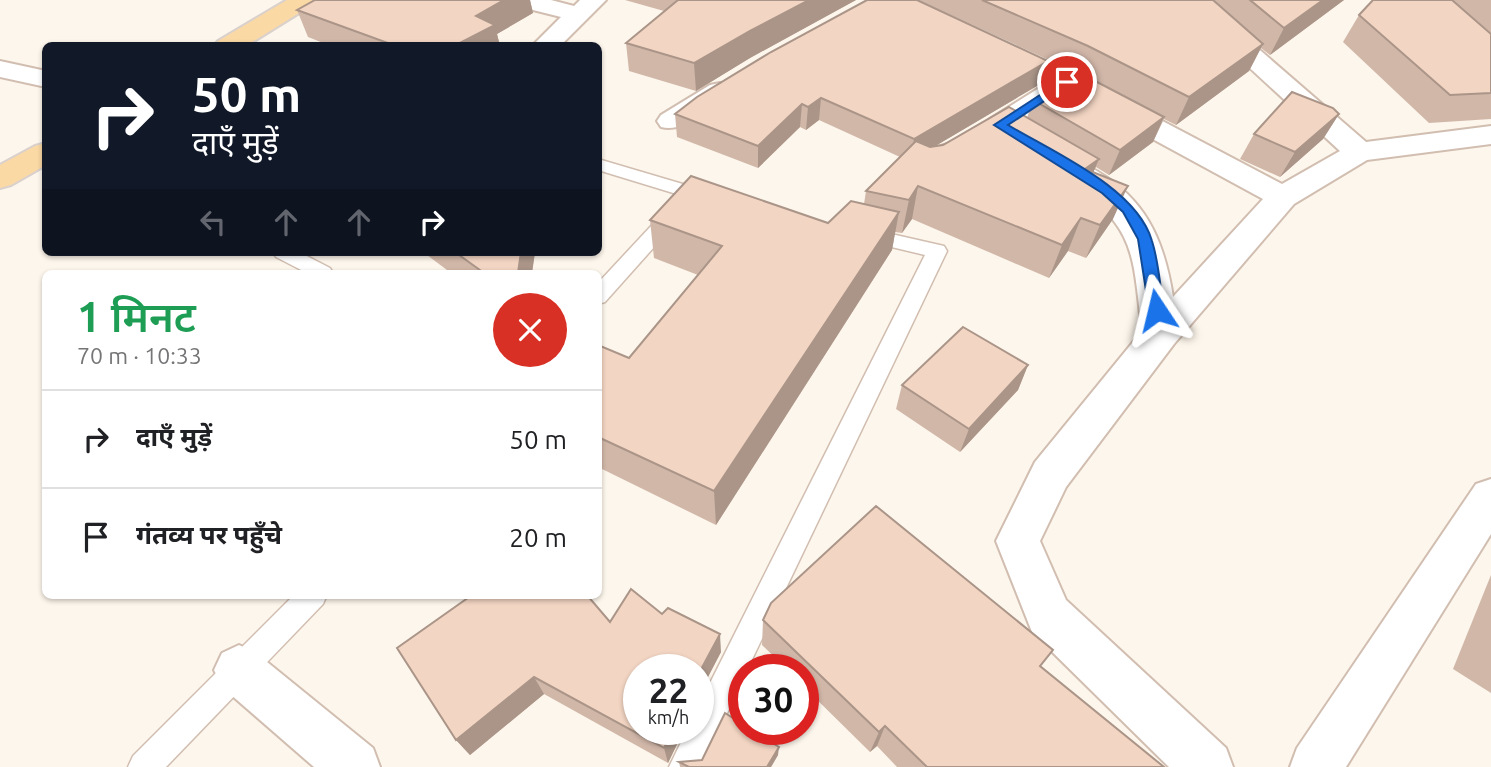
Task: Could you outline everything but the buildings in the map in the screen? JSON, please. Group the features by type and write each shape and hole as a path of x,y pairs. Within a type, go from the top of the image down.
{"main road":[{"path":"234,42 304,0"},
{"path":"0,178 42,154"}],"street":[{"path":"521,0 586,7"},
{"path":"1188,0 1359,152"},
{"path":"549,42 586,7"},
{"path":"980,41 1067,82 1283,197"},
{"path":"0,69 42,78"},
{"path":"671,121 738,80"},
{"path":"1067,82 989,131 1107,190 1128,210 1145,239 1161,334"},
{"path":"1207,767 1049,616 1018,541 1049,475 1161,334 1283,197 1359,152 1491,135"},
{"path":"1316,767 1491,498"},
{"path":"239,670 354,767"}],"lane":[{"path":"602,165 691,194 732,203"},
{"path":"602,293 691,194"},
{"path":"685,767 937,251 841,229"},
{"path":"291,256 317,270"},
{"path":"144,767 309,599"}],"route":[{"path":"1067,82 1000,125 1107,190 1128,210 1145,239 1157,310"}]}
